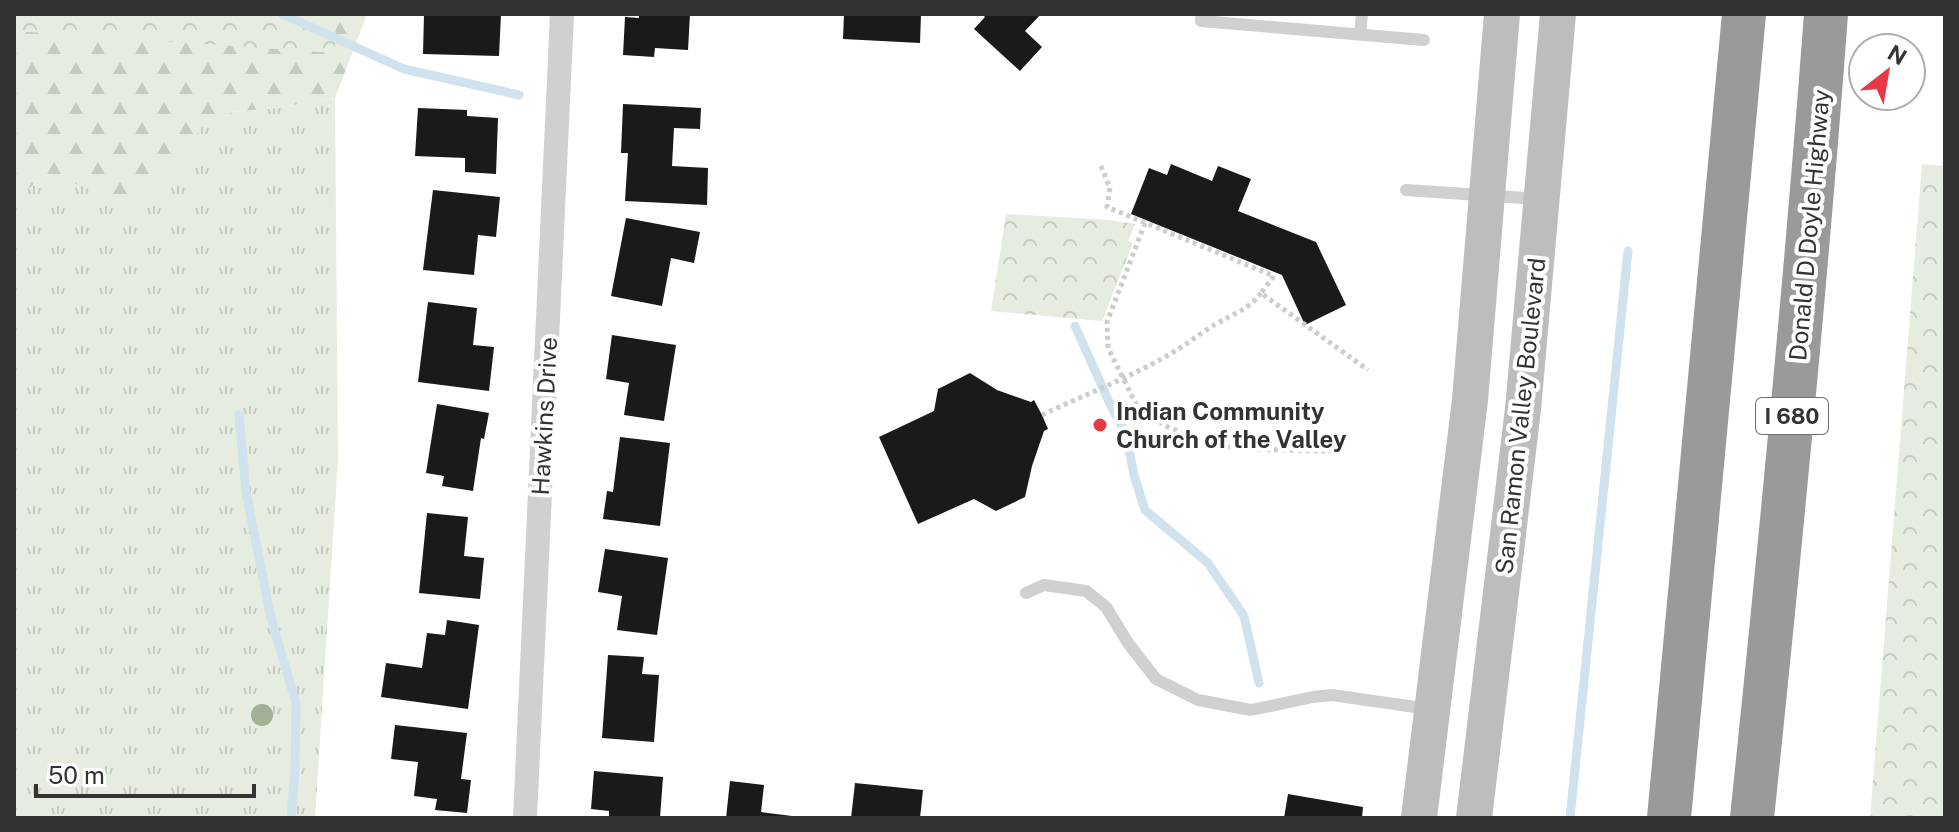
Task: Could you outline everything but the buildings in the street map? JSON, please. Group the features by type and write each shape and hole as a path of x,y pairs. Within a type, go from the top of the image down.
{"highway":[{"path":"1669,818 1744,14"},
{"name":"Donald D Doyle Highway","path":"1752,818 1806,269 1826,14"}],"main road":[{"path":"1419,818 1470,400 1502,14"},
{"name":"San Ramon Valley Boulevard","path":"1474,818 1523,409 1558,14"}],"street":[{"name":"Hawkins Drive","path":"525,818 562,14"}],"lane":[{"path":"1201,14 1201,21 1424,40"},
{"path":"1360,34 1362,14"},
{"path":"1406,190 1542,199"},
{"path":"1026,593 1044,585 1086,591 1106,607 1128,643 1156,679 1198,700 1251,710 1332,695 1432,709"}],"path":[{"path":"1042,415 1181,347 1226,317 1243,311 1252,305 1274,276 1107,207 1110,188 1101,166"},
{"path":"1145,223 1107,322 1108,348 1136,404 1177,432 1225,447 1325,451"},
{"path":"1261,293 1368,370"}],"green space":[{"path":"14,14 367,14 335,98 232,112 202,127 152,198 120,204 47,174 14,200"},
{"path":"14,14 336,14 335,53 14,31"},
{"path":"335,98 338,460 315,818 14,818 14,200 47,174 82,186 152,198 201,127 232,112"},
{"path":"1922,164 1945,166 1945,818 1870,818"},
{"path":"1006,214 1135,224 1128,241 1133,243 1102,321 991,311"}],"waterway":[{"path":"282,14 404,69 519,95"},
{"path":"1570,818 1628,251"},
{"path":"1075,326 1126,434 1145,510 1208,563 1244,616 1259,683"},
{"path":"239,415 246,492 271,618 296,703 291,818"}],"place":[{"name":"Indian Community Church of the Valley","path":"1100,425"}]}
